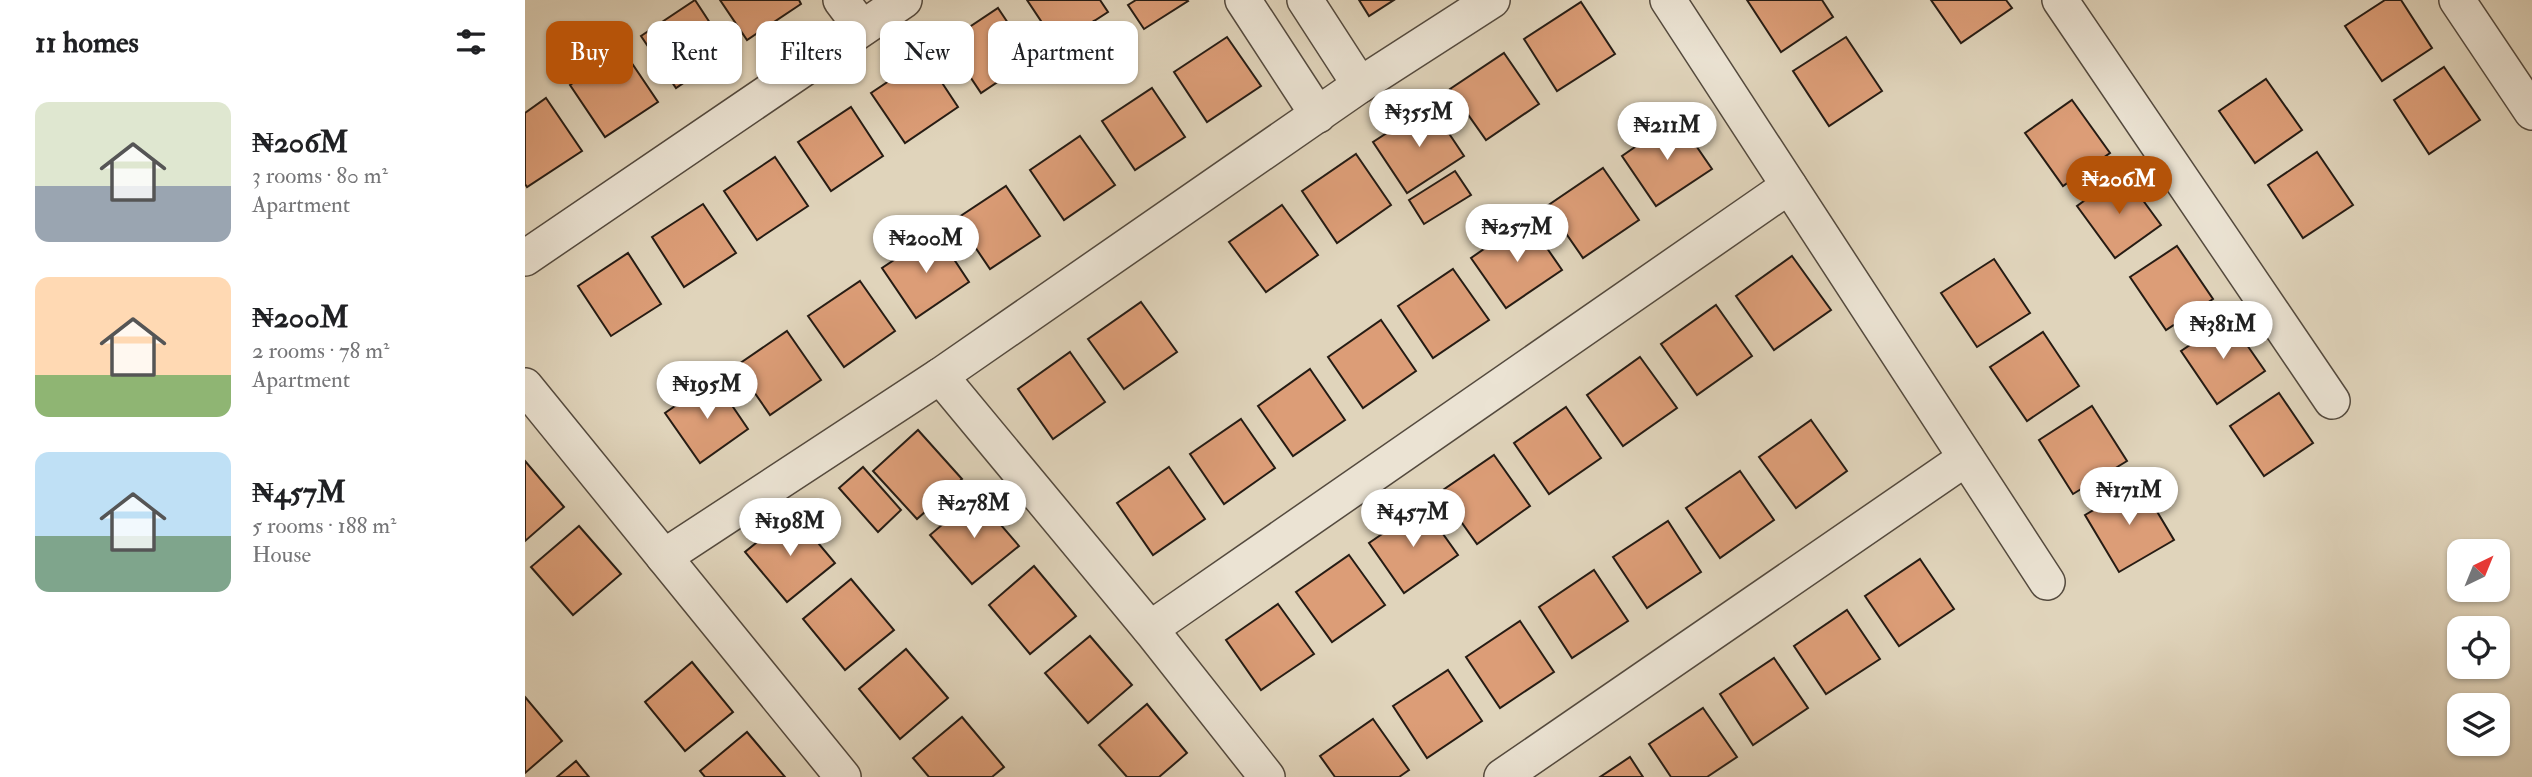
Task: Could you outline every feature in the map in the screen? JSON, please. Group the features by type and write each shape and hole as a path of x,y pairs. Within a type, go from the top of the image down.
{"street":[{"path":"841,0 857,21"},
{"path":"866,25 904,0"},
{"path":"1243,0 1318,115"},
{"path":"1305,0 1360,85"},
{"path":"664,557 940,376 1360,85 1492,0"},
{"path":"1668,0 2047,582"},
{"path":"2060,0 2332,401"},
{"path":"2457,0 2532,112"},
{"path":"525,258 780,84"},
{"path":"1150,629 1789,186"},
{"path":"940,376 1150,629 1267,777"},
{"path":"525,386 843,777"},
{"path":"1501,777 1966,458"}],"building":[{"path":"695,0 709,21 664,21"},
{"path":"720,0 799,0 801,4 776,21 756,21 756,34 747,40 742,33 742,21 734,21"},
{"path":"1027,0 1100,0 1108,12 1094,21 1041,21"},
{"path":"1136,0 1188,1 1144,29 1128,5"},
{"path":"1359,0 1394,0 1369,16"},
{"path":"1747,0 1822,0 1833,17 1781,52"},
{"path":"1931,0 2006,0 2012,8 1961,43"},
{"path":"2385,0 2401,0 2432,48 2382,81 2345,26"},
{"path":"1581,2 1615,54 1557,91 1524,39"},
{"path":"998,8 1007,21 988,21 988,84 994,84 981,93 974,82 974,24"},
{"path":"647,32 647,45 641,36"},
{"path":"1227,37 1261,86 1207,122 1174,72"},
{"path":"1846,37 1882,91 1829,126 1793,71"},
{"path":"1504,53 1539,104 1486,140 1450,89"},
{"path":"633,65 658,102 605,137 570,85 633,84"},
{"path":"2444,67 2480,120 2429,154 2394,100"},
{"path":"2266,79 2302,130 2255,163 2219,111"},
{"path":"884,84 943,84 958,107 905,143 871,93"},
{"path":"1152,88 1185,137 1135,170 1102,121"},
{"path":"546,98 582,151 527,187 525,113"},
{"path":"2072,100 2110,153 2063,186 2025,133"},
{"path":"1430,105 1464,156 1407,193 1373,142"},
{"path":"851,107 883,156 831,191 798,142"},
{"path":"1677,118 1712,169 1656,206 1622,156"},
{"path":"1080,136 1115,185 1064,220 1030,170"},
{"path":"2317,152 2353,205 2303,238 2268,185"},
{"path":"1356,154 1391,205 1337,243 1302,191"},
{"path":"775,157 808,206 757,240 724,191"},
{"path":"1603,168 1639,220 1583,258 1547,206"},
{"path":"1455,171 1471,195 1424,224 1409,200"},
{"path":"2123,173 2161,225 2115,258 2077,206"},
{"path":"1006,186 1040,236 990,269 956,219"},
{"path":"703,204 736,253 684,287 652,237"},
{"path":"1282,205 1318,255 1266,292 1229,242"},
{"path":"1527,219 1562,270 1506,308 1471,258"},
{"path":"936,232 969,282 916,318 882,268"},
{"path":"2177,246 2213,299 2166,330 2130,277"},
{"path":"628,253 661,304 611,336 578,286"},
{"path":"1792,256 1831,310 1774,350 1736,296"},
{"path":"1994,259 2030,313 1977,347 1941,293"},
{"path":"1453,269 1489,320 1433,358 1398,306"},
{"path":"860,281 895,331 844,367 808,316"},
{"path":"1141,302 1177,352 1124,389 1088,339"},
{"path":"1716,305 1752,356 1697,395 1661,344"},
{"path":"2229,319 2265,371 2217,404 2181,351"},
{"path":"1381,320 1416,371 1363,408 1328,357"},
{"path":"787,331 821,380 770,415 736,366"},
{"path":"2043,332 2079,386 2027,421 1990,367"},
{"path":"1070,352 1105,402 1053,439 1018,389"},
{"path":"1640,357 1677,408 1623,446 1587,395"},
{"path":"1310,369 1345,420 1293,456 1258,406"},
{"path":"714,379 748,429 700,463 665,413"},
{"path":"2279,393 2313,443 2264,476 2230,426"},
{"path":"2092,406 2127,461 2073,494 2039,440"},
{"path":"1566,407 1601,458 1549,494 1514,443"},
{"path":"1241,419 1275,468 1224,504 1190,454"},
{"path":"1811,420 1847,471 1796,508 1759,457"},
{"path":"918,430 962,479 917,519 873,471"},
{"path":"1494,455 1530,506 1477,544 1440,492"},
{"path":"525,461 564,507 525,541"},
{"path":"863,467 901,510 878,532 839,488"},
{"path":"1169,467 1205,519 1153,555 1117,503"},
{"path":"1740,471 1774,520 1720,558 1686,508"},
{"path":"2140,483 2174,540 2119,572 2085,515"},
{"path":"976,496 1019,546 972,584 930,535"},
{"path":"1423,506 1458,555 1404,593 1369,543"},
{"path":"793,513 835,563 787,602 745,552"},
{"path":"1668,521 1701,572 1647,608 1613,557"},
{"path":"579,526 621,574 573,615 531,567"},
{"path":"1349,555 1385,605 1332,642 1296,592"},
{"path":"1920,559 1954,609 1899,646 1865,596"},
{"path":"1034,566 1076,616 1030,654 989,605"},
{"path":"1594,570 1628,621 1572,658 1539,607"},
{"path":"851,579 894,630 845,670 803,619"},
{"path":"1278,604 1314,654 1261,690 1226,640"},
{"path":"1847,610 1880,659 1826,694 1794,646"},
{"path":"1520,621 1554,672 1500,708 1466,657"},
{"path":"1090,636 1132,685 1088,723 1045,673"},
{"path":"906,649 948,698 900,739 859,689"},
{"path":"1774,658 1808,708 1753,745 1720,694"},
{"path":"692,662 733,712 685,751 645,702"},
{"path":"1448,670 1482,721 1427,758 1393,706"},
{"path":"525,697 562,741 525,773"},
{"path":"1147,704 1187,753 1159,777 1127,777 1099,745"},
{"path":"1703,708 1737,757 1707,777 1671,777 1649,744"},
{"path":"962,717 1004,767 992,777 929,777 913,758"},
{"path":"1373,719 1409,770 1399,777 1335,777 1320,756"},
{"path":"747,732 785,777 705,777 700,771"},
{"path":"1630,757 1643,777 1600,777"},
{"path":"576,761 589,777 557,777"}]}
